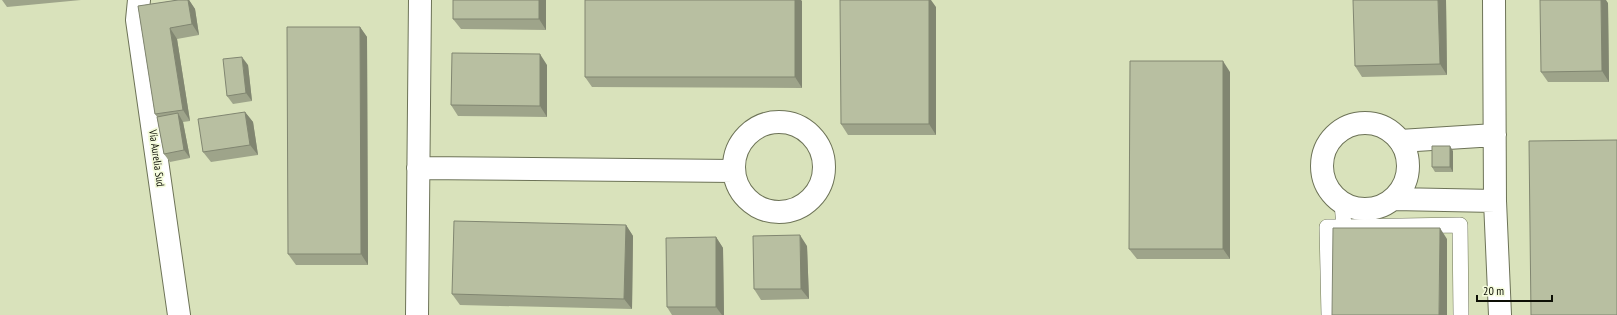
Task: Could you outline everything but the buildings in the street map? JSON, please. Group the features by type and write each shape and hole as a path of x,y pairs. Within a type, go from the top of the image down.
{"street":[{"name":"Via Aurelia Sud","path":"139,0 137,20 179,315"},
{"path":"416,315 420,0"},
{"path":"1494,0 1495,201 1500,315"},
{"path":"778,121 793,123 806,130 817,141 823,155 824,170 821,184 813,197 802,207 787,212 772,212 758,208 746,198 737,186 734,172 734,156 740,143 750,131 763,124 778,121"},
{"path":"1361,122 1376,124 1390,130 1400,140 1406,152 1408,164 1407,177 1402,189 1394,198 1381,207 1366,210 1351,208 1338,201 1328,190 1322,176 1321,161 1325,146 1334,134 1347,126 1361,122"},
{"path":"1400,140 1494,135"},
{"path":"418,168 734,172"},
{"path":"1394,198 1495,201"}],"lane":[{"path":"1342,203 1344,227"},
{"path":"1329,315 1327,227 1460,225 1461,315"}],"shaded area":[{"path":"0,0 1617,0 1617,315 0,315"}]}
